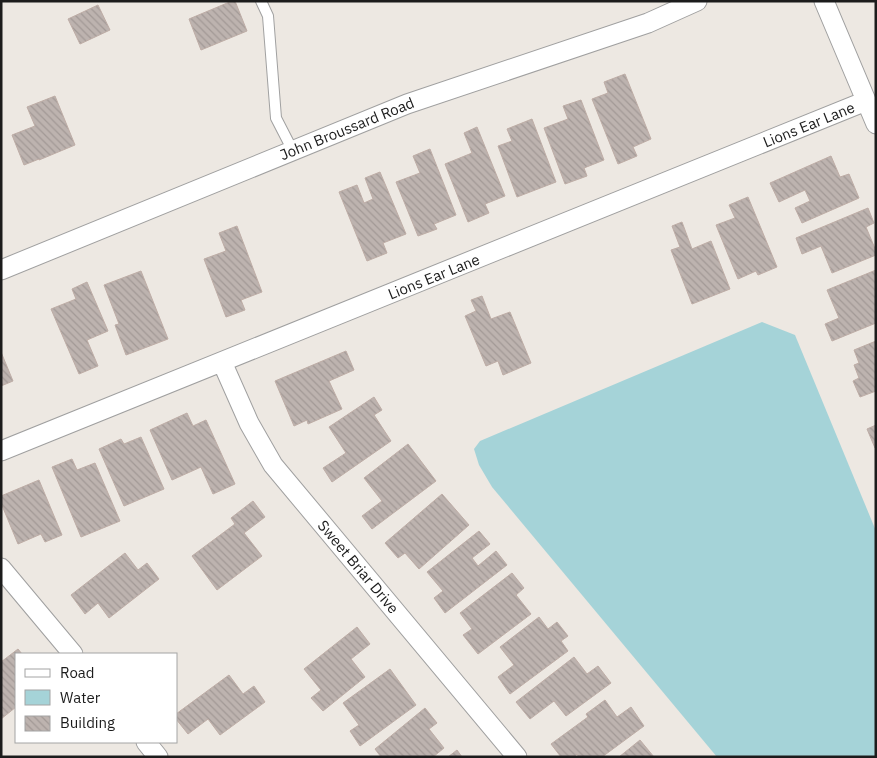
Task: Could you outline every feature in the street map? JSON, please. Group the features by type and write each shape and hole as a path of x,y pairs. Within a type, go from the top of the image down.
{"street":[{"name":"John Broussard Road","path":"1,270 406,104 648,23 697,1"},
{"path":"824,1 876,124"},
{"name":"Lions Ear Lane","path":"1,452 866,101"},
{"name":"Sweet Briar Drive","path":"222,362 250,423 273,464 517,757"},
{"path":"1,568 72,653"},
{"path":"147,743 158,757"}],"lane":[{"path":"261,1 268,16 276,118 293,151"}],"water":[{"path":"762,322 795,335 876,531 876,757 717,757 492,487 479,465 474,449 480,441"}],"building":[{"path":"235,1 247,31 201,50 189,19"},
{"path":"98,5 110,30 80,44 68,19"},
{"path":"625,74 651,139 633,147 637,156 618,164 592,99 608,93 604,82"},
{"path":"55,96 75,145 24,165 12,135 35,126 27,107"},
{"path":"581,100 604,160 584,168 587,176 565,184 544,128 568,119 563,106"},
{"path":"532,119 556,182 517,197 498,146 512,141 507,129"},
{"path":"477,127 505,196 485,204 489,213 468,222 445,164 472,153 464,133"},
{"path":"430,149 456,215 434,224 437,229 418,236 396,182 420,173 413,156"},
{"path":"831,156 840,177 849,174 859,198 802,223 795,208 810,201 805,190 779,202 770,183"},
{"path":"380,172 406,234 383,243 387,253 367,261 339,192 357,185 364,203 373,199 365,178"},
{"path":"748,197 777,267 758,275 756,271 738,279 716,225 735,218 729,205"},
{"path":"868,208 874,223 866,227 876,255 832,273 821,246 802,254 796,238"},
{"path":"682,222 692,249 711,241 730,289 692,304 671,250 680,247 672,226"},
{"path":"237,226 262,292 241,300 245,310 226,317 204,259 226,251 219,233"},
{"path":"876,270 876,323 832,341 825,324 839,318 827,290"},
{"path":"141,271 168,339 126,355 115,325 119,324 104,285"},
{"path":"87,282 108,331 87,340 98,366 79,374 51,309 76,299 72,289"},
{"path":"482,296 491,319 510,312 531,363 503,375 498,361 486,366 465,316 476,311 471,300"},
{"path":"876,341 876,391 860,397 853,381 859,378 854,365 859,363 854,350"},
{"path":"346,351 354,370 329,381 342,409 308,424 307,420 294,426 275,381"},
{"path":"1,352 13,381 1,386"},
{"path":"374,397 382,410 374,415 391,441 332,482 323,468 346,453 329,427"},
{"path":"187,413 193,426 206,420 235,484 213,494 201,467 172,480 150,430"},
{"path":"876,425 876,447 875,448 867,429"},
{"path":"141,437 164,489 124,506 99,449 121,439 124,444"},
{"path":"408,444 436,481 372,529 362,516 382,501 364,478"},
{"path":"72,459 77,470 95,463 120,521 81,537 52,467"},
{"path":"39,480 62,535 45,542 41,534 18,544 1,503 1,496"},
{"path":"442,494 469,525 419,569 405,553 398,558 385,543"},
{"path":"253,501 265,517 244,533 262,556 217,590 192,556 235,524 231,518"},
{"path":"479,531 490,544 472,558 478,566 496,551 507,565 445,613 434,598 443,591 427,572"},
{"path":"125,553 138,570 147,563 159,579 109,618 98,603 85,614 71,595"},
{"path":"512,573 524,588 516,595 531,614 478,654 463,635 472,629 460,613"},
{"path":"539,617 548,629 557,622 568,636 561,641 568,651 510,694 498,677 514,665 500,647"},
{"path":"357,627 370,644 351,659 365,677 323,711 311,698 321,690 304,669"},
{"path":"18,649 21,653 15,653 15,708 1,719 1,662"},
{"path":"574,657 587,674 598,666 611,683 566,716 554,701 530,719 516,702"},
{"path":"390,669 416,705 360,746 350,731 359,725 343,703"},
{"path":"229,675 243,694 254,686 265,702 220,735 208,719 188,734 178,722 178,713"},
{"path":"605,700 617,717 631,707 644,726 602,757 579,757 577,754 574,757 561,757 551,744 588,717 586,714"},
{"path":"425,708 437,723 429,729 444,748 433,757 381,757 375,749"},
{"path":"640,740 654,757 619,757"},
{"path":"457,750 462,757 448,757"}]}
